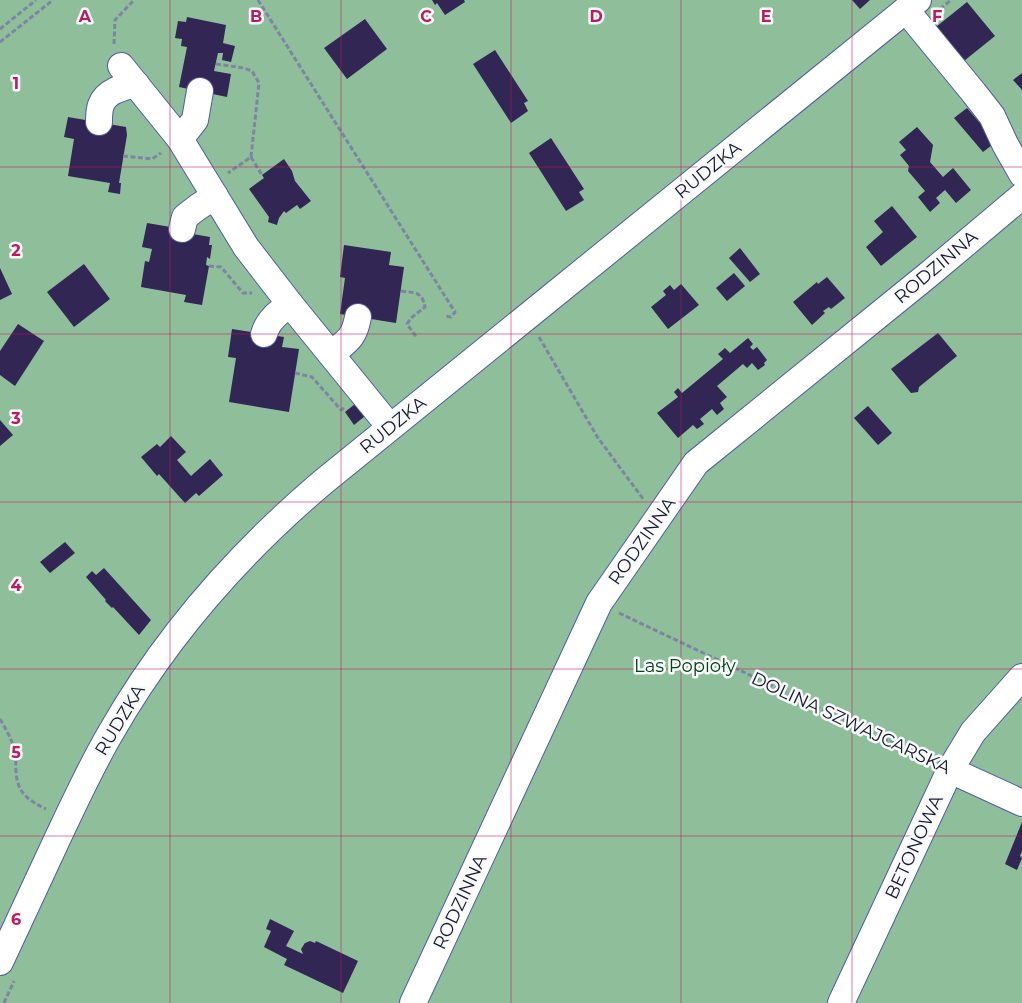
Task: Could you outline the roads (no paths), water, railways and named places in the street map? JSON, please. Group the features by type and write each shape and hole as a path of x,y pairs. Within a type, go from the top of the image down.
{"street":[{"path":"915,12 992,116 1022,174"},
{"name":"RUDZKA","path":"8,969 67,818 94,763 131,699 156,662 202,602 247,552 277,522 390,427 915,12"},
{"path":"99,122 101,105 107,96 119,88 128,75 180,139 246,247 390,427"},
{"path":"180,139 196,120 200,91"},
{"path":"182,229 185,217 198,207 212,191"},
{"name":"RODZINNA","path":"413,1003 599,603 696,463 928,275 1022,196"},
{"path":"264,334 269,322 290,304"},
{"path":"331,354 350,340 356,328 358,317"},
{"name":"BETONOWA","path":"841,1003 950,770 973,732 1022,677"},
{"name":"DOLINA SZWAJCARSKA","path":"950,770 1022,803"}],"park label":[{"name":"Las Popioły","path":"685,666"}]}
